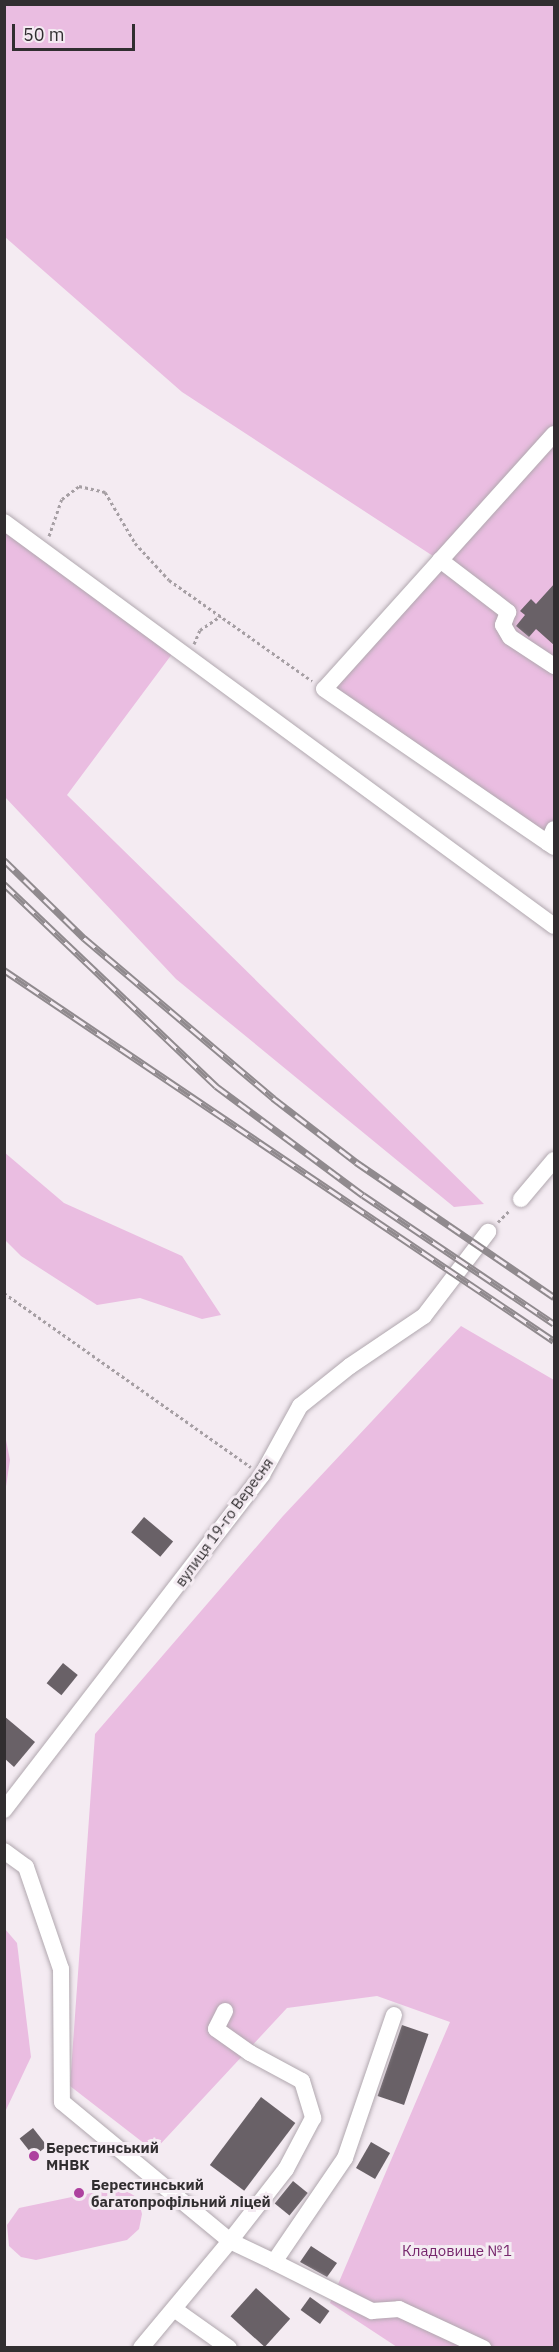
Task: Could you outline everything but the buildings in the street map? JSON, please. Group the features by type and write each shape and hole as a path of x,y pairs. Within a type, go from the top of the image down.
{"street":[{"path":"552,839 324,689 555,434"},
{"path":"4,522 187,659 555,926"},
{"path":"441,560 508,612 503,625 510,637 555,666"},
{"path":"521,1199 555,1160"},
{"name":"вулиця 19-го Вересня","path":"4,1810 262,1474 300,1406 350,1366 424,1316 488,1232"},
{"path":"4,1851 26,1867 61,1969 62,2102 230,2241 372,2311 399,2309 483,2348"},
{"path":"141,2348 230,2241 286,2169 313,2118 302,2081 250,2053 216,2028 225,2011"},
{"path":"274,2262 345,2158 394,2015"},
{"path":"174,2309 229,2348"}],"path":[{"path":"44,552 62,499 79,486 105,492 135,543 169,580 324,689"},
{"path":"187,659 200,630 221,616"},
{"path":"488,1232 521,1199"},
{"path":"4,1293 262,1474"}],"green space":[{"path":"5,5 554,5 554,847 324,689 433,556 182,392 5,237"},
{"path":"4,522 175,650 67,795 484,1204 454,1207 176,979 5,797"},
{"path":"4,1152 64,1203 182,1256 221,1315 202,1319 140,1298 97,1305 21,1256 5,1240"},
{"name":"Кладовище №1","path":"461,1326 554,1380 554,2347 397,2347 330,2303 450,2022 377,1996 287,2008 154,2151 70,2086 95,1734 283,1516"},
{"path":"4,1430 10,1460 5,1493 4,1493"},
{"path":"5,1929 17,1943 31,2057 5,2112"},
{"path":"120,2187 138,2198 142,2214 139,2229 127,2240 36,2260 21,2257 9,2246 7,2225 19,2208"}],"railway":[{"path":"4,860 84,938 273,1098 356,1162 554,1297"},
{"path":"4,884 216,1086 363,1195 554,1324"},
{"path":"4,970 554,1341"}],"place":[{"name":"Берестинський МНВК","path":"34,2156"},
{"name":"Берестинський багатопрофільний ліцей","path":"79,2193"}]}
